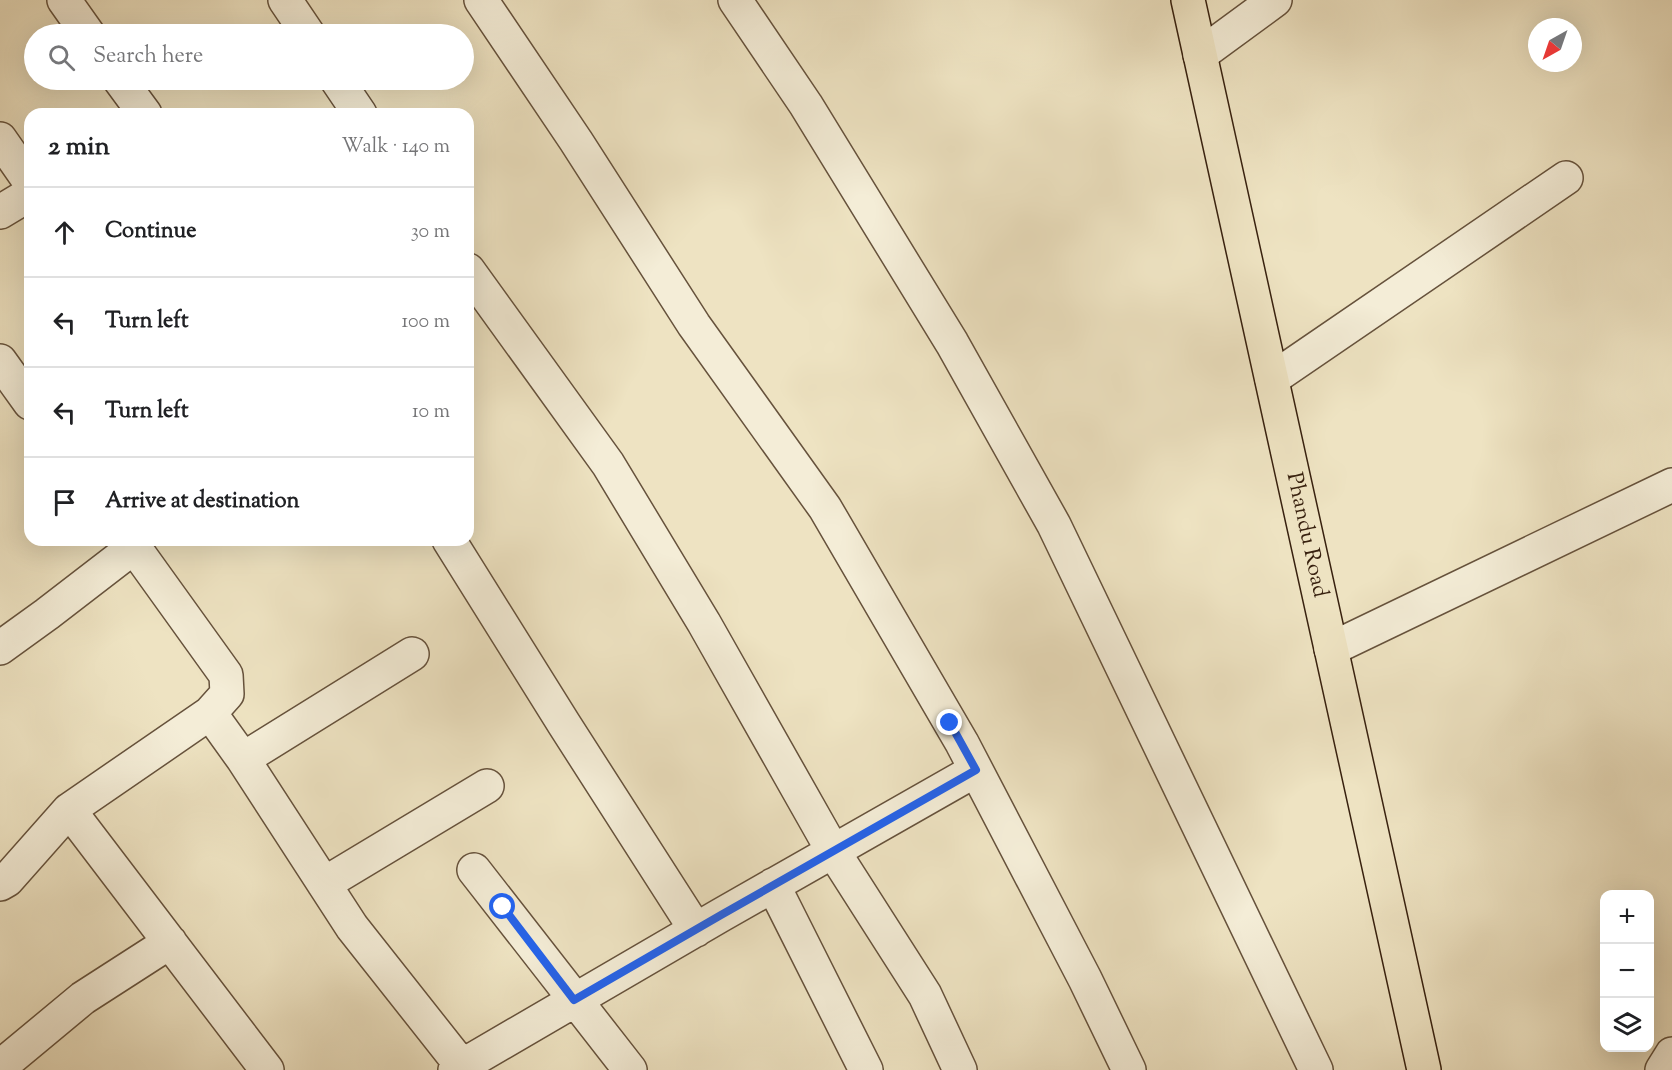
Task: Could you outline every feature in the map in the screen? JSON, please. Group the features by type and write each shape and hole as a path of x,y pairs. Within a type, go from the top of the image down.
{"main road":[{"name":"Phandu Road","path":"1188,0 1424,1070"}],"street":[{"path":"64,0 81,24"},
{"path":"285,0 301,24"},
{"path":"482,0 694,325 825,508 962,743 1085,979 1128,1070"},
{"path":"735,0 806,105 946,333 1054,525 1316,1070"},
{"path":"1200,55 1275,0"},
{"path":"127,90 139,108"},
{"path":"344,90 356,108"},
{"path":"0,139 24,173"},
{"path":"1272,379 1566,178"},
{"path":"0,212 24,198"},
{"path":"474,278 608,464 704,623 833,851 925,996 960,1070"},
{"path":"0,362 24,395"},
{"path":"1331,649 1672,485"},
{"path":"0,648 47,615 128,546"},
{"path":"0,884 7,880 69,810 210,712 227,694 226,675 133,546"},
{"path":"453,546 696,930"},
{"path":"243,759 412,654"},
{"path":"210,712 352,927 461,1069 574,1000 976,770"},
{"path":"324,884 487,786"},
{"path":"69,810 267,1070"},
{"path":"474,870 630,1070"},
{"path":"773,885 866,1070"},
{"path":"0,1067 83,999 170,942"},
{"path":"1662,1070 1672,1054"}],"route":[{"path":"503,907 574,1000 976,770 950,723"}]}
